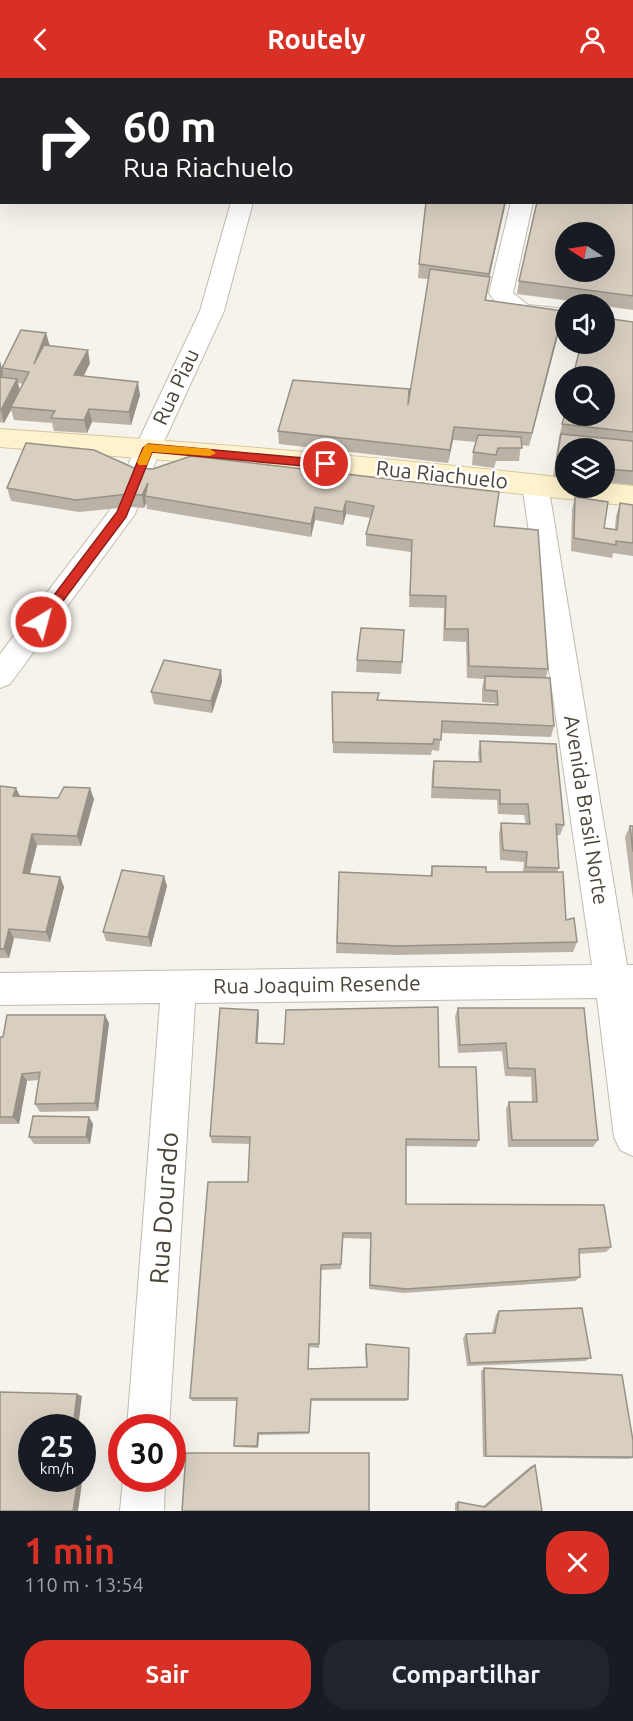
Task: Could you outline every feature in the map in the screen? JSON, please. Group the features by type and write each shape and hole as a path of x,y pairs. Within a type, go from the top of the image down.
{"street":[{"name":"Rua Piau","path":"0,676 122,514 148,448 212,311 241,204"},
{"path":"522,204 501,293 504,302 514,308 555,315"},
{"name":"Rua Riachuelo","path":"0,438 148,448 535,484 633,496"},
{"name":"Avenida Brasil Norte","path":"535,484 622,981 633,1137"},
{"name":"Rua Joaquim Resende","path":"0,989 622,981"},
{"name":"Rua Dourado","path":"149,1414 179,987"},
{"path":"142,1511 143,1492"}],"building":[{"path":"426,204 505,204 489,274 419,264"},
{"path":"537,204 633,204 633,296 519,281"},
{"path":"430,269 490,277 485,300 555,310 555,342 532,433 454,427 450,450 278,431 293,380 409,389 408,405"},
{"path":"615,320 633,322 633,432 580,426 615,426 615,366 576,366 578,354 615,354"},
{"path":"21,330 46,333 34,364 44,345 88,350 74,375 138,382 129,412 89,409 84,420 51,418 55,411 11,407 29,372 2,368"},
{"path":"0,377 17,379 1,410 0,410"},
{"path":"561,434 602,438 560,438"},
{"path":"478,435 521,437 522,448 498,448 496,455 473,452"},
{"path":"615,439 633,441 633,471 615,470"},
{"path":"26,443 94,450 134,468 153,469 191,456 499,492 494,526 538,530 548,669 469,666 468,629 445,629 446,596 410,595 412,540 366,534 374,506 346,501 343,512 315,507 311,524 145,496 148,483 142,495 128,494 76,500 7,488"},
{"path":"575,498 608,502 604,528 617,530 620,503 633,505 633,543 616,541 616,545 574,538"},
{"path":"361,628 404,630 402,662 357,660"},
{"path":"164,660 221,670 211,701 151,692"},
{"path":"485,676 550,678 554,726 442,721 441,740 434,739 433,744 333,742 332,692 379,693 377,700 498,705 497,691 485,690"},
{"path":"480,741 556,744 564,825 556,824 559,868 526,867 527,852 503,850 501,823 530,824 528,804 500,804 500,790 433,787 434,761 481,762"},
{"path":"0,786 16,788 13,796 58,798 64,787 90,788 77,836 32,834 23,873 60,877 46,932 9,929 4,949 0,949"},
{"path":"630,826 633,826 633,852"},
{"path":"432,866 486,867 486,872 563,872 566,920 574,918 577,942 398,946 337,943 339,872 432,876"},
{"path":"122,870 164,876 148,937 103,932"},
{"path":"438,1007 439,1067 476,1067 479,1140 406,1139 406,1204 604,1205 611,1247 579,1249 580,1277 406,1289 370,1285 371,1233 343,1233 341,1264 321,1265 319,1344 309,1344 308,1369 367,1367 366,1344 409,1348 408,1399 311,1399 309,1432 258,1433 257,1446 234,1446 237,1398 190,1398 208,1182 248,1182 250,1137 210,1136 220,1008 258,1010 256,1043 284,1044 286,1010"},
{"path":"458,1008 584,1008 598,1140 512,1140 509,1102 537,1102 535,1069 508,1068 506,1043 460,1045"},
{"path":"7,1015 105,1015 95,1103 35,1104 40,1072 22,1074 13,1117 0,1117 0,1037 3,1037"},
{"path":"33,1116 89,1117 86,1137 29,1137"},
{"path":"582,1308 591,1358 470,1363 466,1334 495,1333 499,1311"},
{"path":"484,1368 622,1375 633,1441 633,1457 486,1456"},
{"path":"0,1392 77,1394 75,1414 18,1414 18,1492 76,1492 73,1511 0,1511"},
{"path":"186,1453 369,1453 369,1511 182,1511 183,1492 186,1492"},
{"path":"535,1465 542,1511 458,1511 458,1502 485,1507"}],"slow traffic":[{"path":"143,462 148,448 210,453"}],"route":[{"path":"41,622 122,514 148,448 326,464"}]}
